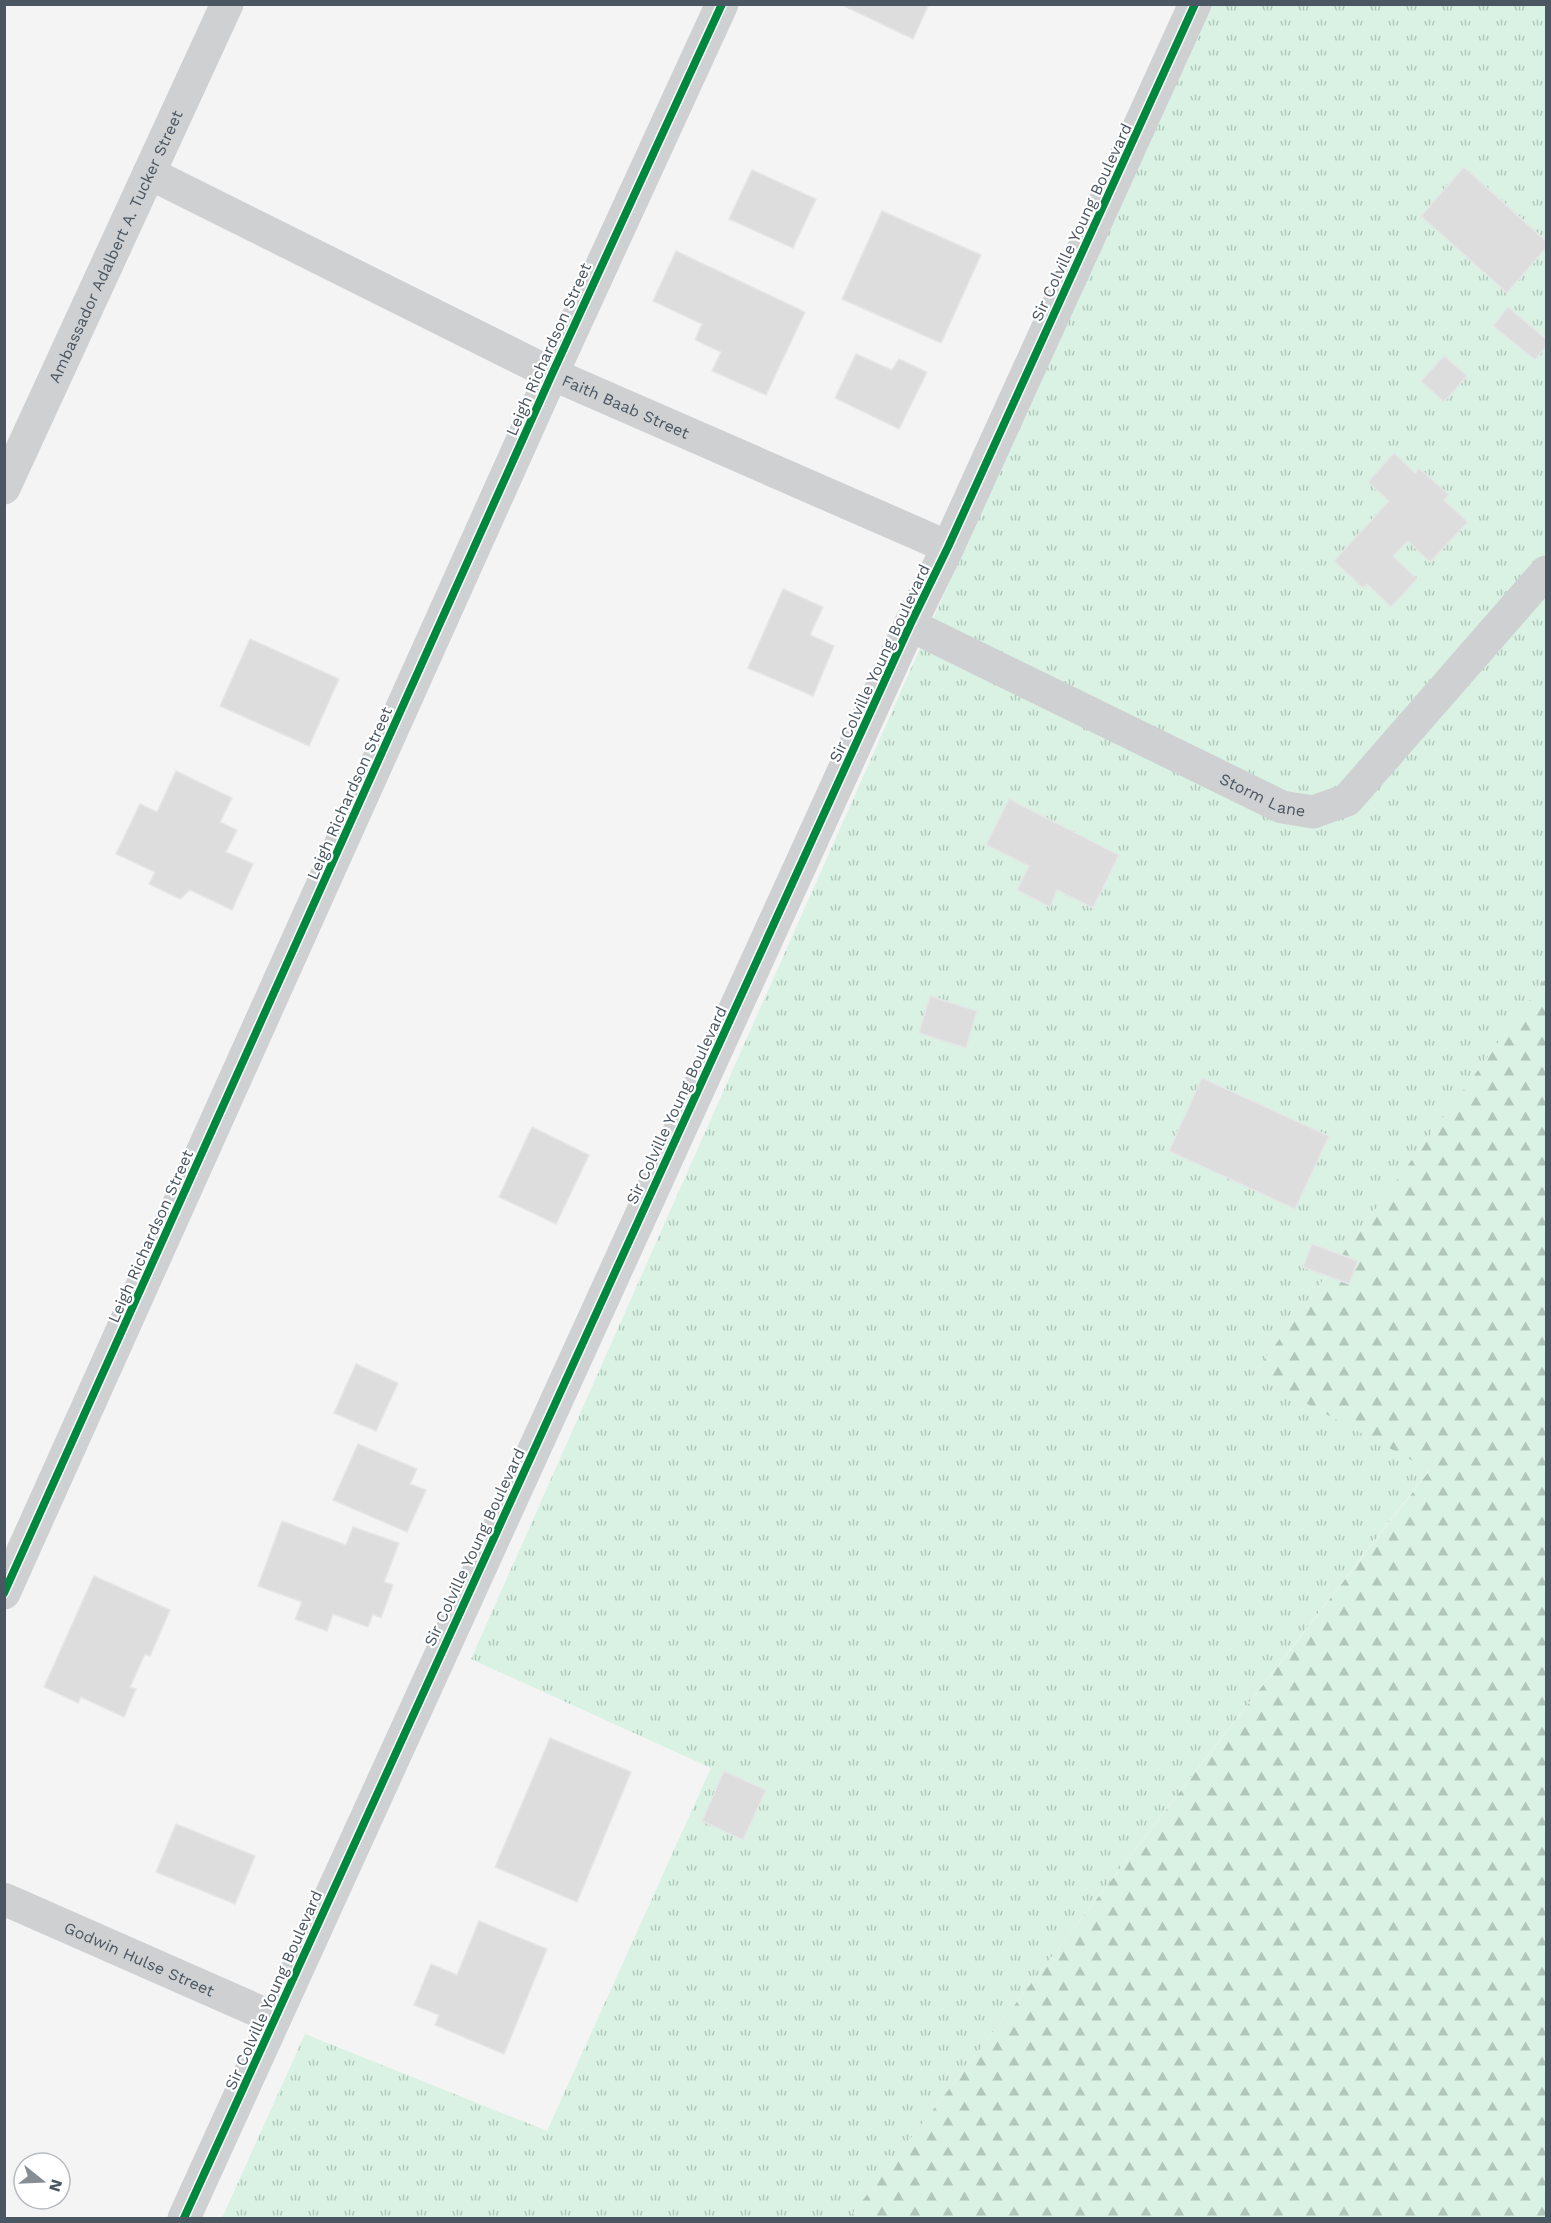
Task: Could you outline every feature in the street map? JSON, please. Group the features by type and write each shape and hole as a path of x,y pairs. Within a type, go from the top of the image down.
{"street":[{"name":"Ambassador Adalbert A. Tucker Street","path":"8,471 226,4"},
{"name":"Leigh Richardson Street","path":"4,1593 552,374 722,4"},
{"name":"Sir Colville Young Boulevard","path":"184,2218 1195,4"},
{"name":"Faith Baab Street","path":"149,173 552,374 948,547"},
{"name":"Storm Lane","path":"910,625 1282,807 1313,812 1347,800 1546,572"},
{"name":"Godwin Hulse Street","path":"4,1899 274,2018"}],"green space":[{"path":"1206,5 1546,5 1546,978 1253,1375 1430,1469 849,2218 222,2218 305,2034 547,2131 711,1768 471,1659"},
{"path":"1546,978 1546,2218 849,2218 1430,1470 1253,1375"}],"building":[{"path":"840,4 929,4 913,39"},
{"path":"1464,167 1546,241 1546,248 1507,293 1421,216"},
{"path":"752,170 816,199 793,248 729,219"},
{"path":"882,211 981,255 941,343 842,299"},
{"path":"676,251 805,312 766,395 712,371 721,352 695,340 702,324 653,301"},
{"path":"1508,307 1546,339 1546,346 1535,360 1493,326"},
{"path":"856,354 892,370 899,359 927,372 899,429 835,398"},
{"path":"1444,356 1467,376 1444,402 1421,381"},
{"path":"1394,453 1415,473 1419,468 1449,495 1444,500 1468,522 1430,562 1408,541 1393,556 1417,579 1391,607 1367,584 1363,588 1334,561 1389,501 1368,482"},
{"path":"783,589 823,607 810,635 834,646 813,696 748,668"},
{"path":"250,639 339,679 309,746 220,706"},
{"path":"176,771 232,798 220,822 237,830 226,852 253,864 232,910 190,890 180,899 149,884 155,872 116,854 140,804 157,812"},
{"path":"1009,799 1119,855 1093,908 1057,890 1050,907 1017,890 1029,866 986,845"},
{"path":"930,996 977,1011 966,1048 919,1033"},
{"path":"1202,1078 1329,1136 1295,1209 1169,1151"},
{"path":"532,1127 589,1155 556,1224 499,1197"},
{"path":"1312,1244 1358,1261 1349,1284 1303,1267"},
{"path":"356,1364 398,1383 376,1431 334,1413"},
{"path":"358,1444 417,1469 410,1484 426,1490 407,1532 333,1500"},
{"path":"282,1521 346,1545 353,1527 399,1543 384,1582 393,1585 381,1618 373,1614 368,1627 333,1614 327,1631 295,1619 302,1602 258,1586"},
{"path":"94,1576 170,1610 150,1656 145,1654 130,1687 136,1689 124,1717 81,1697 78,1703 44,1687"},
{"path":"550,1738 631,1772 577,1902 495,1867"},
{"path":"724,1771 766,1790 743,1840 702,1821"},
{"path":"176,1824 255,1856 235,1904 156,1872"},
{"path":"479,1921 547,1949 504,2054 435,2025 439,2015 414,2005 431,1964 457,1975"}],"cycle path":[{"path":"4,1593 552,374 722,4"},
{"path":"184,2218 1195,4"}]}
